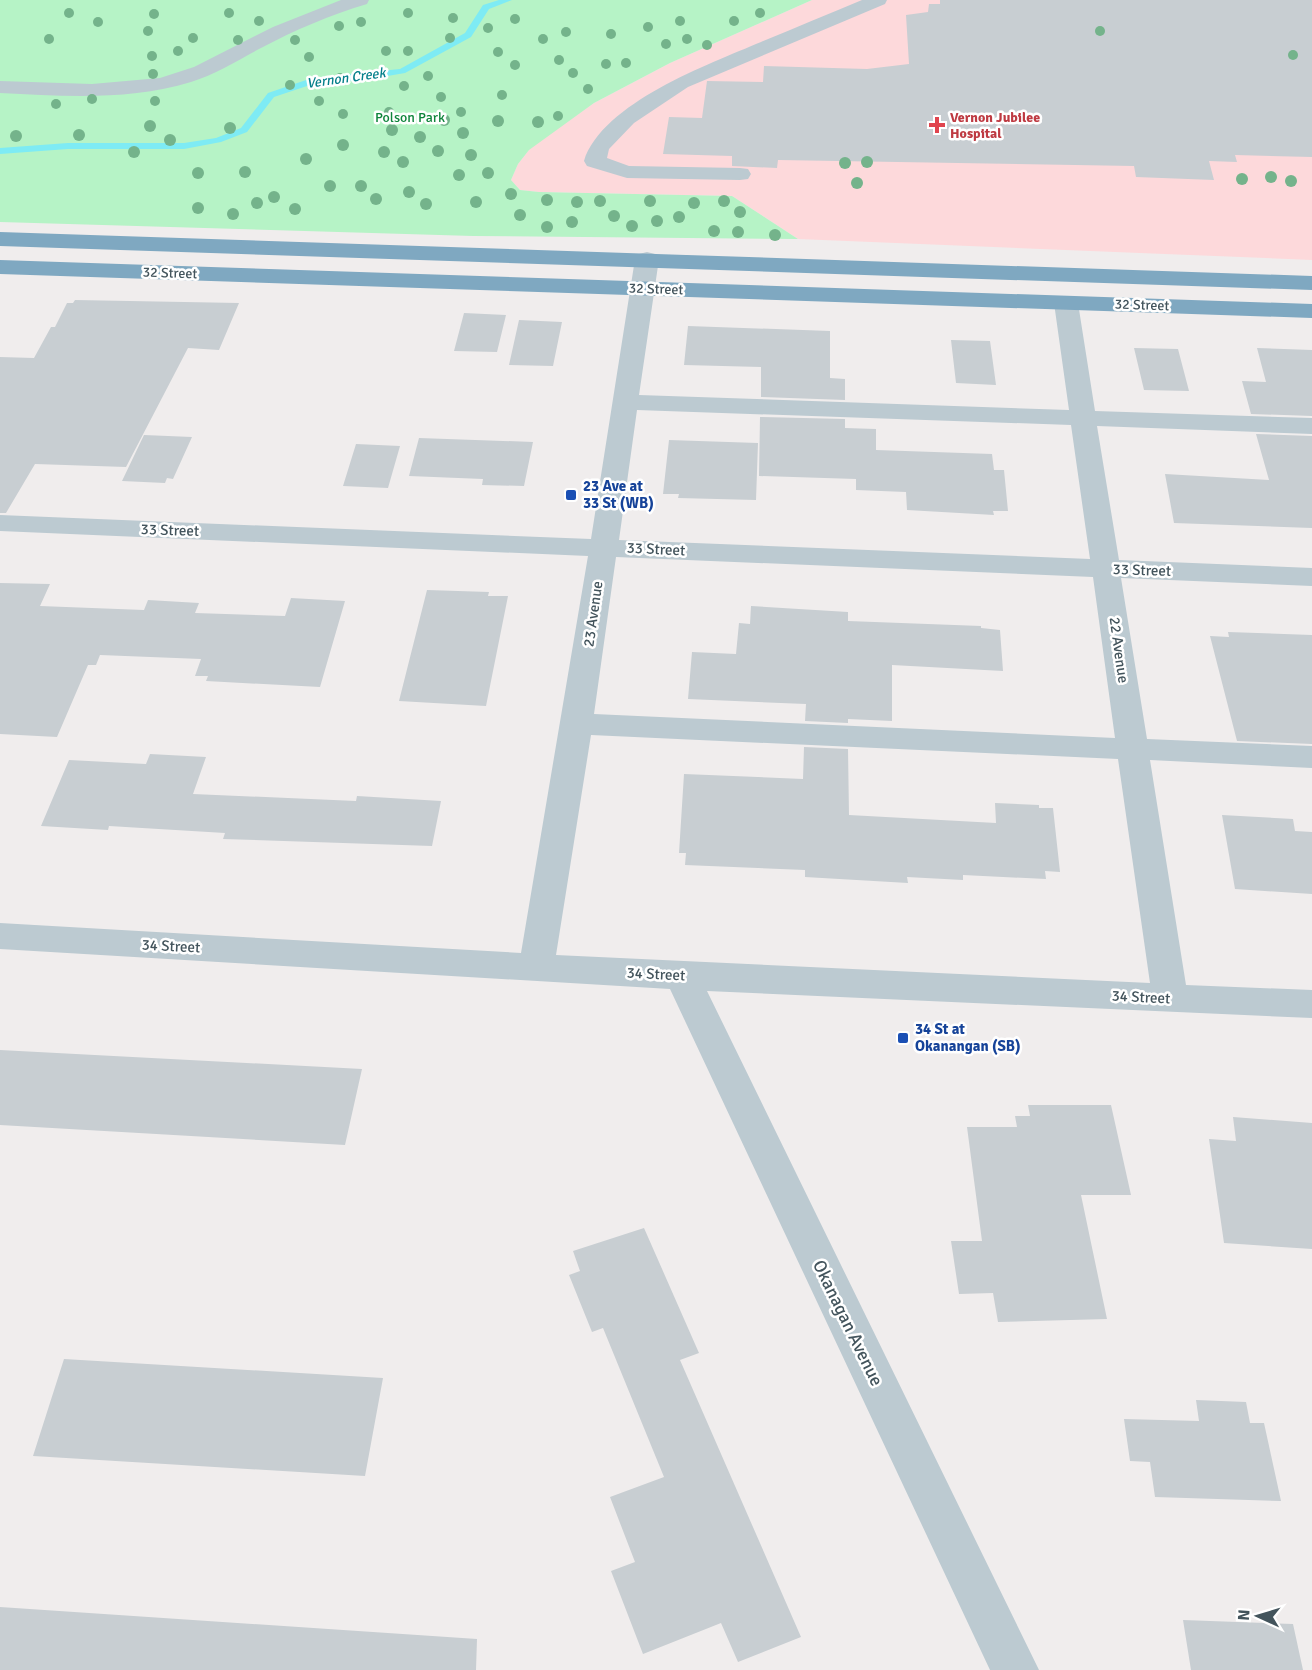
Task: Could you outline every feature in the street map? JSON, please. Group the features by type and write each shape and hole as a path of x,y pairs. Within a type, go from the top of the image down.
{"highway":[{"name":"32 Street","path":"0,239 1312,283"},
{"name":"32 Street","path":"0,267 1312,311"}],"street":[{"path":"0,87 90,91 164,83 185,77 225,59 298,22 360,0"},
{"path":"740,174 627,172 596,161 599,147 627,120 681,83 878,0"},
{"name":"23 Avenue","path":"536,968 577,724 647,259"},
{"name":"22 Avenue","path":"1066,303 1170,999"},
{"path":"625,402 1312,426"},
{"name":"33 Street","path":"0,523 603,546 1312,577"},
{"path":"577,724 1312,757"},
{"name":"34 Street","path":"0,936 682,976 1312,1004"},
{"name":"Okanagan Avenue","path":"682,976 1015,1670"}],"shaded area":[{"name":"Vernon Jubilee Hospital","path":"812,0 1312,0 1312,260 798,239 732,196 539,192 520,190 511,180 518,164 532,146 594,103 670,63"}],"green space":[{"name":"Polson Park","path":"0,0 812,0 670,63 594,103 529,150 518,164 511,180 520,190 539,192 732,196 798,239 473,236 0,222"}],"building":[{"name":"Vernon Jubilee Hospital","path":"940,0 1312,0 1312,157 1235,155 1237,162 1209,161 1214,180 1136,177 1134,166 778,160 777,168 732,166 732,156 663,154 669,117 702,118 707,81 763,82 764,66 867,69 909,64 906,15 928,12 929,4 940,4"},
{"path":"75,300 239,303 219,350 188,348 126,467 35,464 6,513 0,513 0,357 34,358 51,327 55,327 67,303 73,303"},
{"path":"464,313 506,315 497,352 454,351"},
{"path":"519,320 562,322 553,366 509,365"},
{"path":"688,326 830,331 830,378 845,379 845,400 761,397 761,367 684,365"},
{"path":"951,340 990,341 996,385 956,383"},
{"path":"1134,348 1178,349 1189,391 1144,390"},
{"path":"1257,348 1312,350 1312,416 1251,414 1242,381 1266,382"},
{"path":"760,417 845,419 845,428 876,429 876,450 992,454 994,470 1004,470 1008,511 993,511 994,515 907,510 906,492 856,490 856,479 759,476"},
{"path":"1256,434 1312,436 1312,528 1174,523 1165,474 1269,480"},
{"path":"144,435 192,437 173,479 167,478 165,483 122,481"},
{"path":"419,438 533,442 524,486 482,485 483,479 409,476"},
{"path":"669,440 758,443 756,500 678,498 679,494 663,494"},
{"path":"356,444 400,446 388,488 343,486"},
{"path":"0,583 50,584 40,606 144,610 148,600 199,603 195,613 285,616 291,598 345,601 320,687 206,681 208,676 195,676 201,659 100,655 96,665 88,665 57,737 0,734"},
{"path":"427,590 489,592 488,596 508,596 486,706 399,701"},
{"path":"751,606 848,612 848,621 981,626 981,628 1000,630 1003,671 892,665 892,721 848,719 848,723 805,721 806,704 688,699 692,652 736,654 739,623 750,624"},
{"path":"1228,632 1312,635 1312,744 1237,741 1210,636 1229,637"},
{"path":"804,747 848,749 849,815 996,823 995,803 1053,808 1060,872 1045,871 1046,879 963,875 963,880 907,877 908,883 805,877 805,870 685,865 686,853 679,853 684,774 803,779"},
{"path":"150,754 206,757 193,794 356,801 357,796 441,801 432,846 223,839 225,833 109,826 108,830 41,826 69,760 146,764"},
{"path":"1222,815 1293,819 1295,831 1312,832 1312,894 1235,889"},
{"path":"0,1050 362,1069 345,1145 0,1125"},
{"path":"1028,1105 1111,1105 1131,1195 1081,1195 1107,1319 998,1322 993,1293 959,1294 951,1241 982,1241 967,1127 1017,1127 1015,1116 1030,1116"},
{"path":"1233,1117 1312,1123 1312,1249 1224,1243 1209,1139 1236,1141"},
{"path":"644,1228 699,1353 680,1360 801,1637 738,1662 721,1623 643,1654 611,1571 635,1562 610,1497 664,1477 603,1328 592,1332 569,1275 580,1271 573,1251"},
{"path":"64,1359 383,1378 365,1476 33,1456"},
{"path":"1196,1400 1246,1402 1250,1423 1264,1423 1281,1501 1155,1497 1150,1462 1130,1461 1124,1419 1199,1421"},
{"path":"0,1607 477,1639 476,1670 0,1670"},
{"path":"1183,1620 1293,1624 1303,1670 1191,1670"}],"waterway":[{"name":"Vernon Creek","path":"0,151 68,146 184,146 218,140 244,130 271,95 312,81 402,71 468,35 486,7 508,0"}],"place":[{"name":"Vernon Jubilee Hospital","path":"937,125"},
{"name":"23 Ave at 33 St (WB)","path":"571,495"},
{"name":"34 St at Okanangan (SB)","path":"903,1038"}]}
